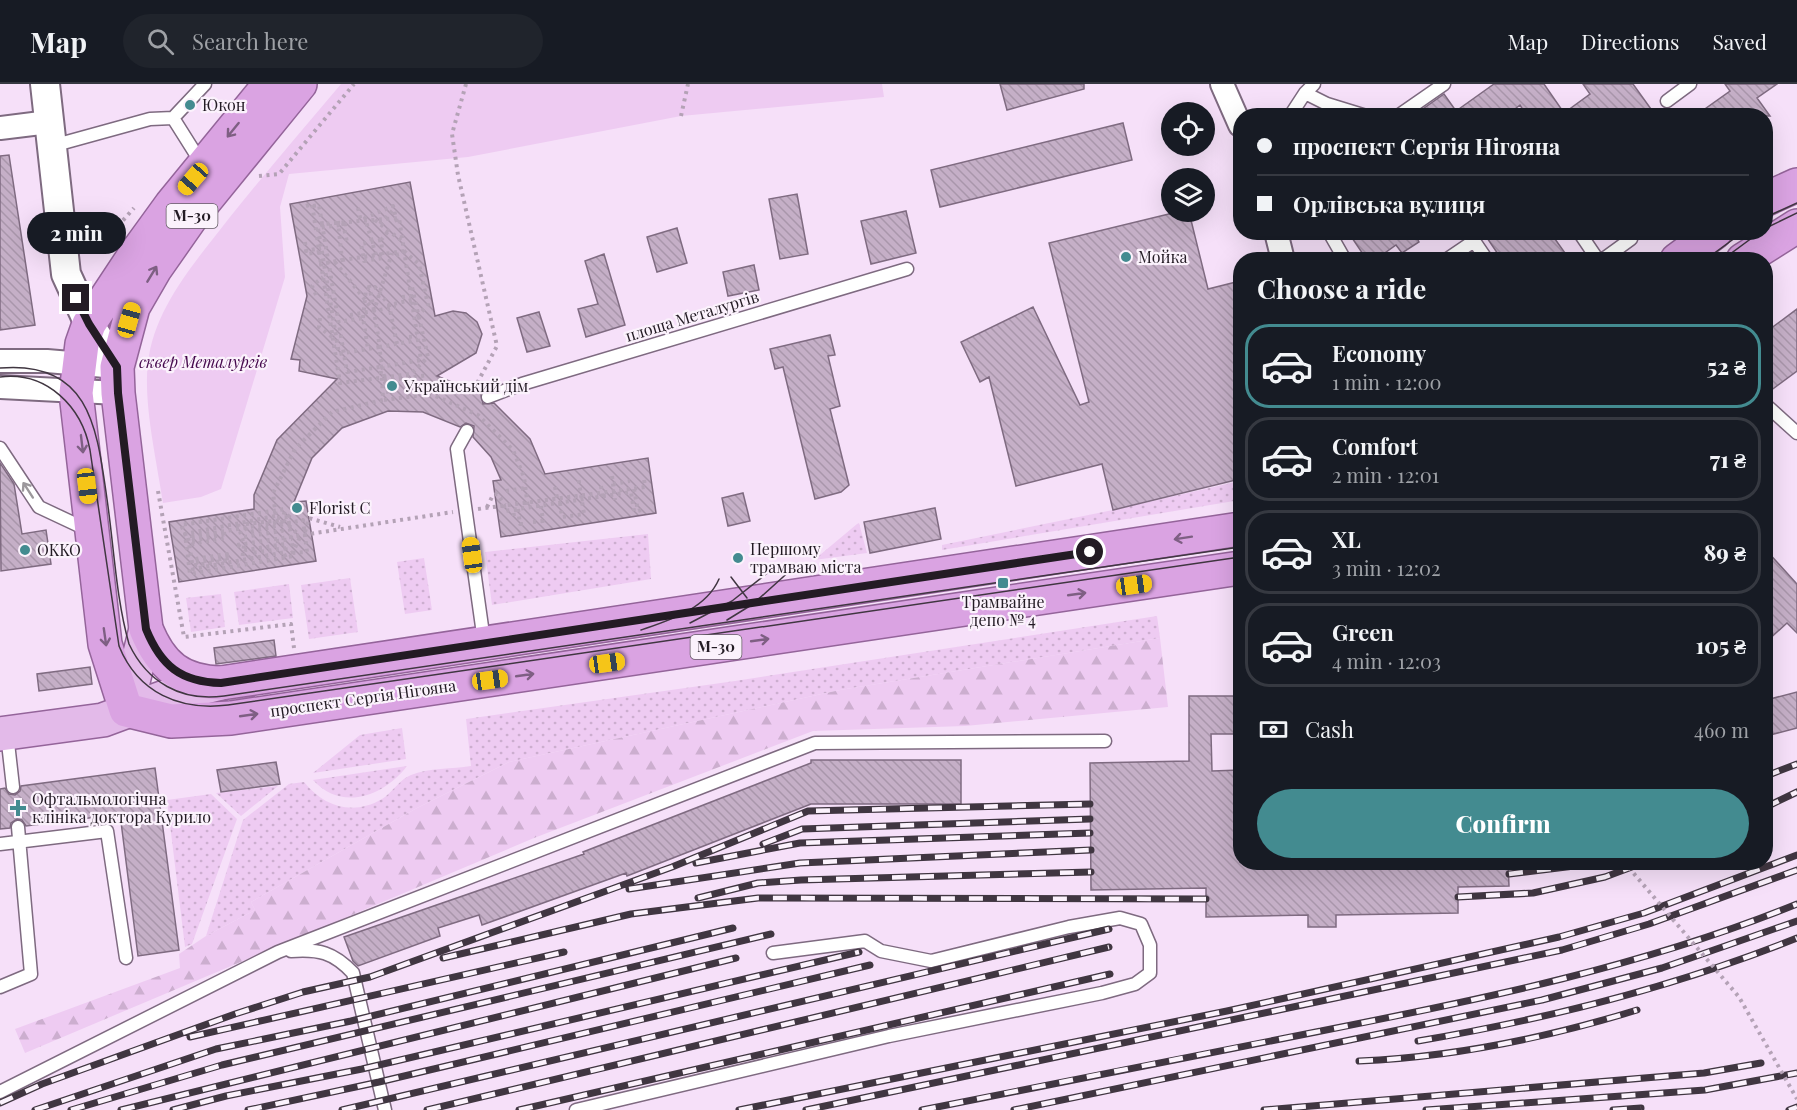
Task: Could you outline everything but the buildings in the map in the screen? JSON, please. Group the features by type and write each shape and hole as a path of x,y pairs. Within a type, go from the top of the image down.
{"highway":[{"name":"М-30","path":"221,683 201,682 182,676 160,656 146,629 118,380 133,307 155,269 224,175 274,90"},
{"name":"М-30","path":"126,710 105,644 77,378 89,324 158,222 224,175"},
{"path":"1773,196 1797,186"},
{"path":"1756,252 1797,226"},
{"path":"1688,252 1704,240"},
{"name":"проспект Сергія Нігояна","path":"221,683 1233,530"},
{"name":"проспект Сергія Нігояна","path":"126,710 171,721 231,718 1233,569"}],"main road":[{"path":"126,710 146,629"},
{"name":"проспект Сергія Нігояна","path":"3,734 103,720 165,697 221,683"}],"street":[{"path":"45,84 66,274 118,380"},
{"path":"1222,84 1233,109"},
{"path":"0,128 51,134"},
{"path":"0,361 31,360 77,378"},
{"path":"0,387 77,378 118,380"}],"lane":[{"path":"51,134 150,119 173,118 205,84"},
{"path":"1410,108 1444,84"},
{"path":"1666,101 1690,84"},
{"path":"1296,108 1310,88 1327,104 1340,108"},
{"path":"173,118 224,175"},
{"path":"1455,252 1468,240"},
{"path":"1611,252 1628,240"},
{"name":"площа Металургів","path":"488,397 522,384 907,269"},
{"path":"1773,411 1797,433"},
{"path":"467,431 457,449 484,645"},
{"path":"0,448 39,507 92,532"},
{"path":"3,734 13,787"},
{"path":"0,1092 278,952 815,743 1105,741"},
{"path":"0,987 31,974 18,827"},
{"path":"0,844 107,831 126,958"},
{"path":"576,1110 889,1036 1124,987 1135,984 1150,973 1150,945 1141,924 1120,918 1048,932 931,961 881,951 865,940 773,953"},
{"path":"278,952 317,949 343,962 353,972 385,1110"}],"path":[{"path":"224,175 279,174 354,84"},
{"path":"466,84 452,134 458,176 496,346 472,391"},
{"path":"681,116 688,84"},
{"path":"60,216 118,226 142,200"},
{"path":"306,206 313,205 322,224 324,270 340,383 383,380 397,379 428,375 411,374 383,380 371,379"},
{"path":"363,220 393,206 404,251 416,320"},
{"path":"380,224 394,207 390,219"},
{"path":"308,216 317,216"},
{"path":"317,216 316,226 322,248"},
{"path":"322,224 399,218 411,298 418,329 428,357 411,374"},
{"path":"363,220 376,255"},
{"path":"316,226 376,220 404,243 404,251 420,265 428,305 416,320"},
{"path":"316,226 340,221"},
{"path":"340,221 347,242"},
{"path":"340,221 342,260"},
{"path":"381,240 383,258 364,261 361,244 381,240 389,230"},
{"path":"304,242 306,248 322,248"},
{"path":"324,270 312,286 313,294 314,285 312,286 324,270 335,262 404,251"},
{"path":"374,311 394,254"},
{"path":"335,262 374,311"},
{"path":"416,320 428,305 420,265"},
{"path":"315,270 324,270"},
{"path":"314,285 324,270"},
{"path":"324,270 347,372 421,360 421,337"},
{"path":"369,285 383,380"},
{"path":"368,349 363,318 366,289 375,287 389,305 397,344"},
{"path":"402,297 411,298"},
{"path":"389,305 411,298"},
{"path":"411,298 418,329"},
{"path":"350,315 396,307"},
{"path":"344,321 363,318"},
{"path":"335,341 319,327 317,319 320,327 335,341 339,354 368,349 379,344 397,344 418,340 421,337"},
{"path":"320,327 342,345"},
{"path":"418,329 427,327"},
{"path":"409,337 421,337"},
{"path":"337,361 343,361"},
{"path":"365,361 366,369"},
{"path":"380,367 385,389 384,400"},
{"path":"385,389 396,389 397,379"},
{"path":"275,516 273,493 295,449 332,412 383,400 385,389"},
{"path":"579,476 581,505 581,498"},
{"path":"612,476 615,500"},
{"path":"524,477 528,508"},
{"path":"514,516 513,510 547,506 602,493 645,487 644,479"},
{"path":"614,484 630,481 632,490 635,500 638,511 641,510 634,509 626,510"},
{"path":"601,486 603,500"},
{"path":"157,487 184,637 291,624 294,649 285,650"},
{"path":"555,487 562,518 584,514 581,498"},
{"path":"506,491 525,488"},
{"path":"624,490 625,497"},
{"path":"505,505 505,511 632,490"},
{"path":"487,507 493,495 497,495 505,505 507,519"},
{"path":"634,509 635,500"},
{"path":"292,539 237,545 487,507 517,504 547,506"},
{"path":"517,504 520,524 525,524"},
{"path":"533,522 543,521 541,506"},
{"path":"230,531 224,535 189,539 183,534 181,525 285,509 281,530 249,535 244,532"},
{"path":"233,558 193,569 185,549 185,534 275,516 276,518 288,517 294,510"},
{"path":"260,513 262,526"},
{"path":"239,516 248,558"},
{"path":"189,539 190,561 199,572 296,555 288,517"},
{"path":"190,561 227,557 248,558 285,547 299,534 309,518 344,528"},
{"path":"189,539 224,532 225,538 193,544 185,537 194,531 230,531 283,520 299,534 307,552 285,547 253,555 239,565"},
{"path":"185,549 188,537 244,532 262,526 281,526 303,520 293,552 275,560 239,565 227,558 190,561"},
{"path":"206,521 208,534"},
{"path":"237,524 249,532 289,525"},
{"path":"189,539 224,534 237,524"},
{"path":"237,524 244,545 239,565"},
{"path":"281,526 285,547"},
{"path":"237,545 246,550 296,546"},
{"path":"248,558 252,553 253,556 285,547"},
{"path":"227,554 228,560 190,561 227,554"},
{"path":"233,558 239,565"},
{"path":"1631,870 1739,997 1797,1099"}],"green space":[{"name":"сквер Металургів","path":"341,84 882,84 884,97 681,116 468,157 289,174 280,207 285,277 221,489 201,497 163,503 147,396 148,363 159,323 191,267 257,183"},
{"path":"1233,483 1233,501 942,550 942,545"},
{"path":"859,523 867,553 814,560 857,524"},
{"path":"648,534 651,579 492,605 485,552"},
{"path":"424,558 432,610 405,614 397,562"},
{"path":"350,578 358,632 309,639 301,585"},
{"path":"289,584 293,618 239,625 234,592"},
{"path":"221,594 225,627 191,632 186,598"},
{"path":"1157,616 1160,638 840,690 509,762 417,808 251,902 255,910 206,936 243,820 289,784 304,782 321,798 350,808 371,804 382,799 411,775 471,766 466,719 735,681"},
{"path":"1160,638 1168,707 965,726 813,731 534,838 25,1053 15,1029 180,968 179,954 206,936 255,910 251,902 417,808 509,762 840,690"},
{"path":"402,728 406,759 313,773 360,735"},
{"path":"407,766 398,777 375,792 349,798 324,790 313,780"},
{"path":"278,786 241,816 216,793"},
{"path":"211,794 237,819 192,944 185,947 167,800"}],"tram line":[{"path":"1773,214 1797,203"},
{"path":"1773,225 1797,213"},
{"path":"1716,252 1732,240"},
{"path":"1733,252 1749,240"},
{"path":"0,368 30,369 54,375 71,388 84,405 93,425 99,448 118,591 129,644 145,669 156,679 180,692 194,696 224,696 1233,548"},
{"path":"0,377 33,380 47,386 60,395 79,420 90,450 119,646 137,676 149,687 177,701 193,705 228,705 1233,558"},
{"path":"690,623 732,601 775,567"},
{"path":"727,620 753,604 793,568"},
{"path":"731,577 747,598"},
{"path":"641,630 696,606 713,589 719,579"}],"railway":[{"path":"1773,773 1797,764"},
{"path":"1773,804 1797,792"},
{"path":"0,1103 42,1084 235,1014 303,992 370,977 672,867 808,811 1090,804"},
{"path":"763,844 802,829 1090,819"},
{"path":"696,863 800,843 1090,833"},
{"path":"629,889 800,863 1091,850"},
{"path":"1773,864 1797,855"},
{"path":"1509,874 1542,870"},
{"path":"1458,897 1533,893 1605,877 1624,870"},
{"path":"739,1110 1227,1011 1559,937 1644,913 1757,870"},
{"path":"806,1110 1562,950 1649,924 1797,870"},
{"path":"698,898 758,883 801,880 1091,872"},
{"path":"443,958 631,914 758,898 1206,899"},
{"path":"922,1110 1382,1019 1562,979 1681,945 1797,904"},
{"path":"1014,1110 1542,1000 1662,968 1797,921"},
{"path":"35,1110 216,1049 351,1021 733,928"},
{"path":"342,1110 1109,929"},
{"path":"71,1110 222,1065 771,934"},
{"path":"1418,1041 1515,1023 1610,1000 1704,972 1797,938"},
{"path":"427,1110 1109,947"},
{"path":"190,1037 564,952"},
{"path":"173,1110 226,1096 362,1069 859,952"},
{"path":"121,1110 736,958"},
{"path":"248,1110 379,1082 870,965"},
{"path":"519,1110 1110,974"},
{"path":"1359,1061 1430,1055 1500,1044 1569,1029 1637,1010"},
{"path":"1264,1110 1704,1073 1761,1063"},
{"path":"1426,1110 1705,1090 1797,1073"},
{"path":"1789,1110 1797,1107"},
{"path":"1613,1110 1641,1108"}],"place":[{"name":"Юкон","path":"190,105"},
{"name":"Мойка","path":"1126,257"},
{"name":"Український дім","path":"392,386"},
{"name":"Florist C","path":"297,508"},
{"name":"OKKO","path":"25,550"},
{"name":"Першому трамваю міста","path":"738,558"},
{"name":"Трамвайне депо № 4","path":"1003,583"},
{"name":"Офтальмологічна клініка доктора Курило","path":"18,808"}],"route":[{"path":"76,298 89,324 117,367 118,393 146,629 154,648 166,664 182,676 201,682 221,683 484,645 1090,552"}]}
